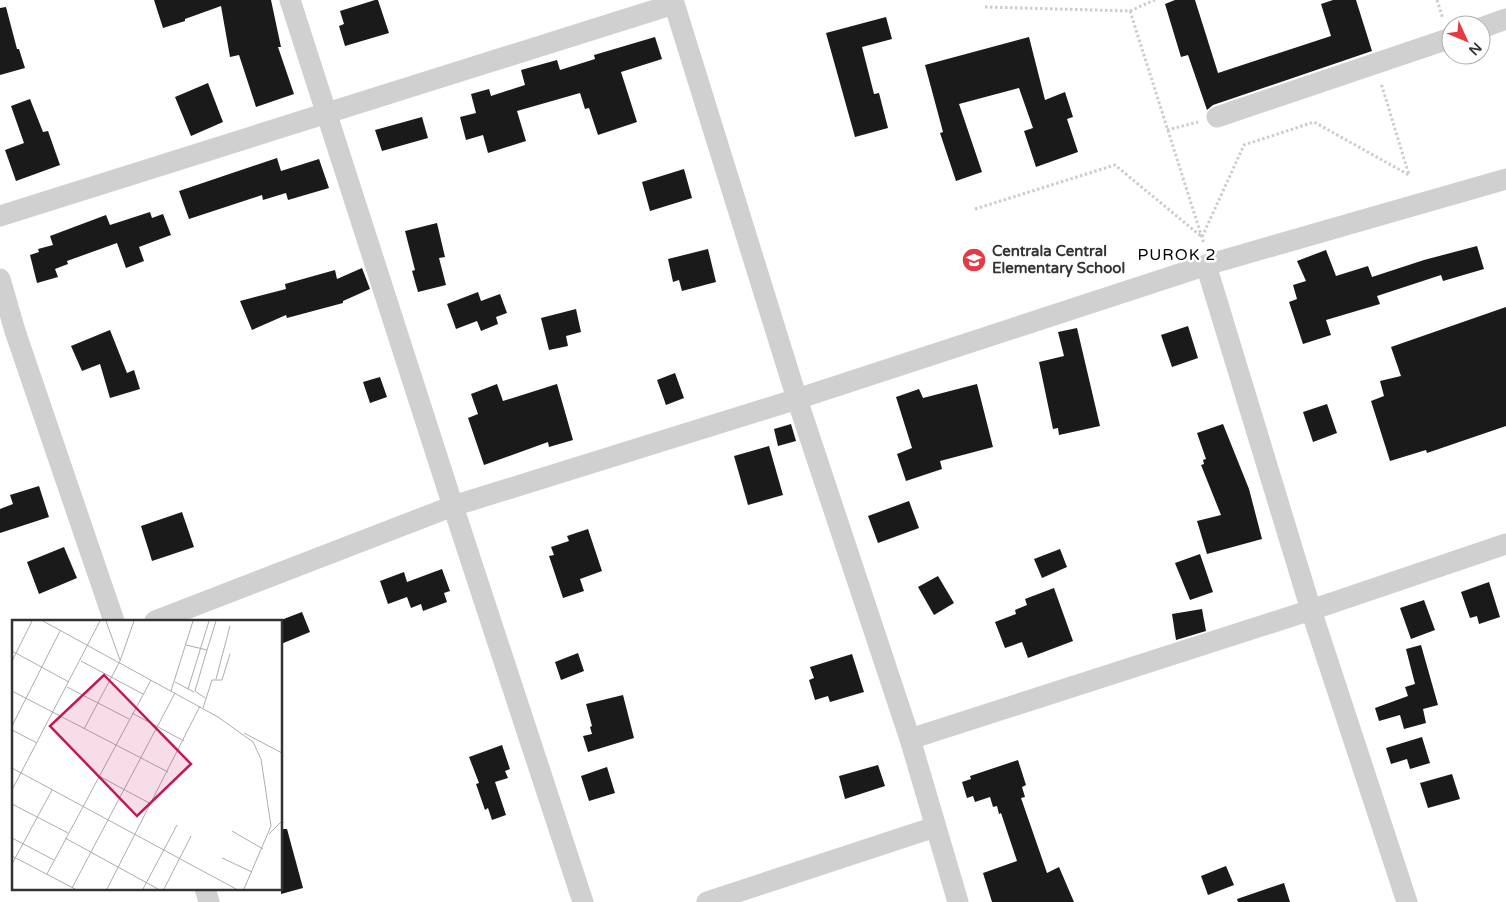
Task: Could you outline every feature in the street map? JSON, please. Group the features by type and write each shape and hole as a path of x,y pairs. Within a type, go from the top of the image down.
{"street":[{"path":"290,0 452,506 583,902"},
{"path":"0,216 674,2 797,399 910,739 958,902"},
{"path":"1491,24 1506,19"},
{"path":"1217,117 1441,41"},
{"path":"158,620 452,506 797,399 1208,265 1506,179"},
{"path":"1208,265 1311,610 1407,902"},
{"path":"0,279 18,341 114,620"},
{"path":"910,739 1311,610 1506,544"},
{"path":"707,902 936,827"},
{"path":"206,890 210,902"}],"path":[{"path":"985,7 1130,11 1155,0"},
{"path":"1130,11 1202,237 1208,265"},
{"path":"1202,237 1244,145 1314,122 1410,175 1375,64"},
{"path":"1168,130 1217,117"},
{"path":"975,209 1115,165 1202,237"}],"building":[{"path":"154,0 271,0 281,47 278,47 294,94 256,107 239,55 230,57 221,6 163,28"},
{"path":"378,0 389,33 345,46 339,26 344,24 340,11"},
{"path":"1175,0 1195,0 1218,73 1331,36 1321,4 1333,0 1356,0 1372,51 1213,105 1207,110 1188,55 1181,57 1165,4"},
{"path":"6,7 17,49 19,49 25,68 0,75 0,8"},
{"path":"886,17 892,39 862,47 874,94 879,93 888,128 855,137 826,33"},
{"path":"655,37 662,59 621,72 637,122 598,135 589,108 585,109 580,93 517,111 526,141 488,153 483,135 466,140 460,117 476,113 471,94 489,89 491,96 525,85 521,70 557,60 560,70 595,59 594,55"},
{"path":"1029,37 1045,100 1065,92 1073,117 1067,119 1078,152 1036,167 1024,131 1033,128 1019,88 959,104 982,172 956,181 940,133 943,132 925,65"},
{"path":"208,83 223,122 191,136 175,97"},
{"path":"30,99 43,132 48,131 60,165 16,181 5,150 24,143 11,106"},
{"path":"422,117 428,138 382,151 375,130"},
{"path":"277,158 281,171 319,159 329,188 288,200 286,193 263,200 262,195 189,219 179,191"},
{"path":"684,169 692,198 650,211 642,182"},
{"path":"150,212 152,218 163,214 171,235 139,247 144,261 126,268 117,243 67,261 68,264 55,269 58,277 37,283 30,255 39,252 38,249 53,245 50,236 106,215 110,225"},
{"path":"437,223 445,257 439,258 446,285 418,292 412,271 415,270 405,231"},
{"path":"1477,246 1484,269 1443,281 1441,275 1377,296 1380,304 1326,320 1331,335 1303,344 1289,302 1297,299 1293,285 1306,281 1297,261 1326,250 1336,276 1368,266 1372,277 1424,260"},
{"path":"708,249 716,282 682,291 679,280 673,282 668,259"},
{"path":"362,268 370,289 343,301 343,303 287,318 286,315 252,330 240,301 286,289 285,284 335,270 337,279"},
{"path":"478,292 481,301 500,294 507,313 496,317 498,324 481,331 477,321 456,329 447,304"},
{"path":"1506,307 1506,426 1427,453 1426,450 1390,461 1371,401 1384,396 1380,381 1401,376 1391,347"},
{"path":"576,309 581,332 566,336 568,346 549,350 541,318"},
{"path":"1188,326 1198,358 1172,367 1161,335"},
{"path":"1077,328 1100,426 1059,435 1058,428 1053,429 1039,362 1064,356 1058,332"},
{"path":"110,330 127,373 134,370 140,389 110,398 100,364 82,371 71,346"},
{"path":"675,373 684,398 666,405 657,380"},
{"path":"380,377 387,397 370,403 363,382"},
{"path":"497,384 503,401 557,384 573,440 549,447 548,442 484,465 468,418 478,414 471,394"},
{"path":"977,384 993,447 940,461 942,469 906,481 897,454 912,448 896,397 919,389 923,398"},
{"path":"1327,404 1337,433 1313,442 1303,412"},
{"path":"791,424 796,441 778,446 774,429"},
{"path":"1223,424 1249,489 1262,539 1207,554 1197,521 1221,515 1201,465 1204,464 1203,460 1206,459 1197,433"},
{"path":"769,446 783,495 748,505 734,456"},
{"path":"39,486 49,517 0,533 0,509 13,504 10,495"},
{"path":"909,501 919,528 878,543 868,516"},
{"path":"182,512 194,547 152,561 141,526"},
{"path":"588,529 602,571 580,579 584,591 563,598 549,556 554,555 551,547 569,541 567,536"},
{"path":"64,547 77,578 39,594 27,562"},
{"path":"1060,549 1067,567 1042,578 1034,559"},
{"path":"1200,554 1213,592 1190,600 1175,563"},
{"path":"442,569 450,591 444,593 447,602 423,611 421,604 411,608 407,597 388,604 380,581 404,572 407,582"},
{"path":"938,576 954,603 934,615 918,587"},
{"path":"1489,582 1500,617 1479,624 1477,616 1470,618 1461,592"},
{"path":"1054,588 1073,641 1028,658 1022,642 1005,648 995,622 1016,614 1015,610 1027,605 1025,599"},
{"path":"1424,600 1435,630 1411,639 1400,608"},
{"path":"1202,609 1206,631 1176,640 1172,614"},
{"path":"302,612 310,632 282,644 281,620"},
{"path":"1421,645 1438,705 1423,709 1426,723 1404,729 1400,715 1379,721 1375,708 1408,696 1405,687 1415,684 1406,649"},
{"path":"578,653 584,671 561,680 555,662"},
{"path":"852,654 864,692 830,702 828,696 815,700 809,680 814,678 810,667"},
{"path":"623,695 634,738 588,752 583,736 592,734 590,727 592,726 586,704"},
{"path":"1422,737 1430,763 1410,769 1407,759 1391,764 1386,748"},
{"path":"502,745 510,769 505,771 508,778 495,782 506,815 492,820 488,808 485,810 476,784 479,783 469,757"},
{"path":"1018,760 1026,785 1022,787 1025,797 1021,798 1047,873 1059,867 1074,902 992,902 983,873 1017,861 997,806 993,807 990,797 975,802 973,796 967,798 962,782 971,779 970,776"},
{"path":"878,765 885,786 845,799 839,776"},
{"path":"607,767 615,793 589,801 581,776"},
{"path":"1452,774 1460,799 1428,808 1420,783"},
{"path":"282,829 287,829 303,888 281,894"},
{"path":"1226,866 1234,885 1208,895 1201,876"},
{"path":"1284,883 1290,902 1238,902 1237,899"}],"place":[{"name":"Centrala Central Elementary School","path":"974,260"}],"district":[{"name":"PUROK 2","path":"1177,255"}]}
